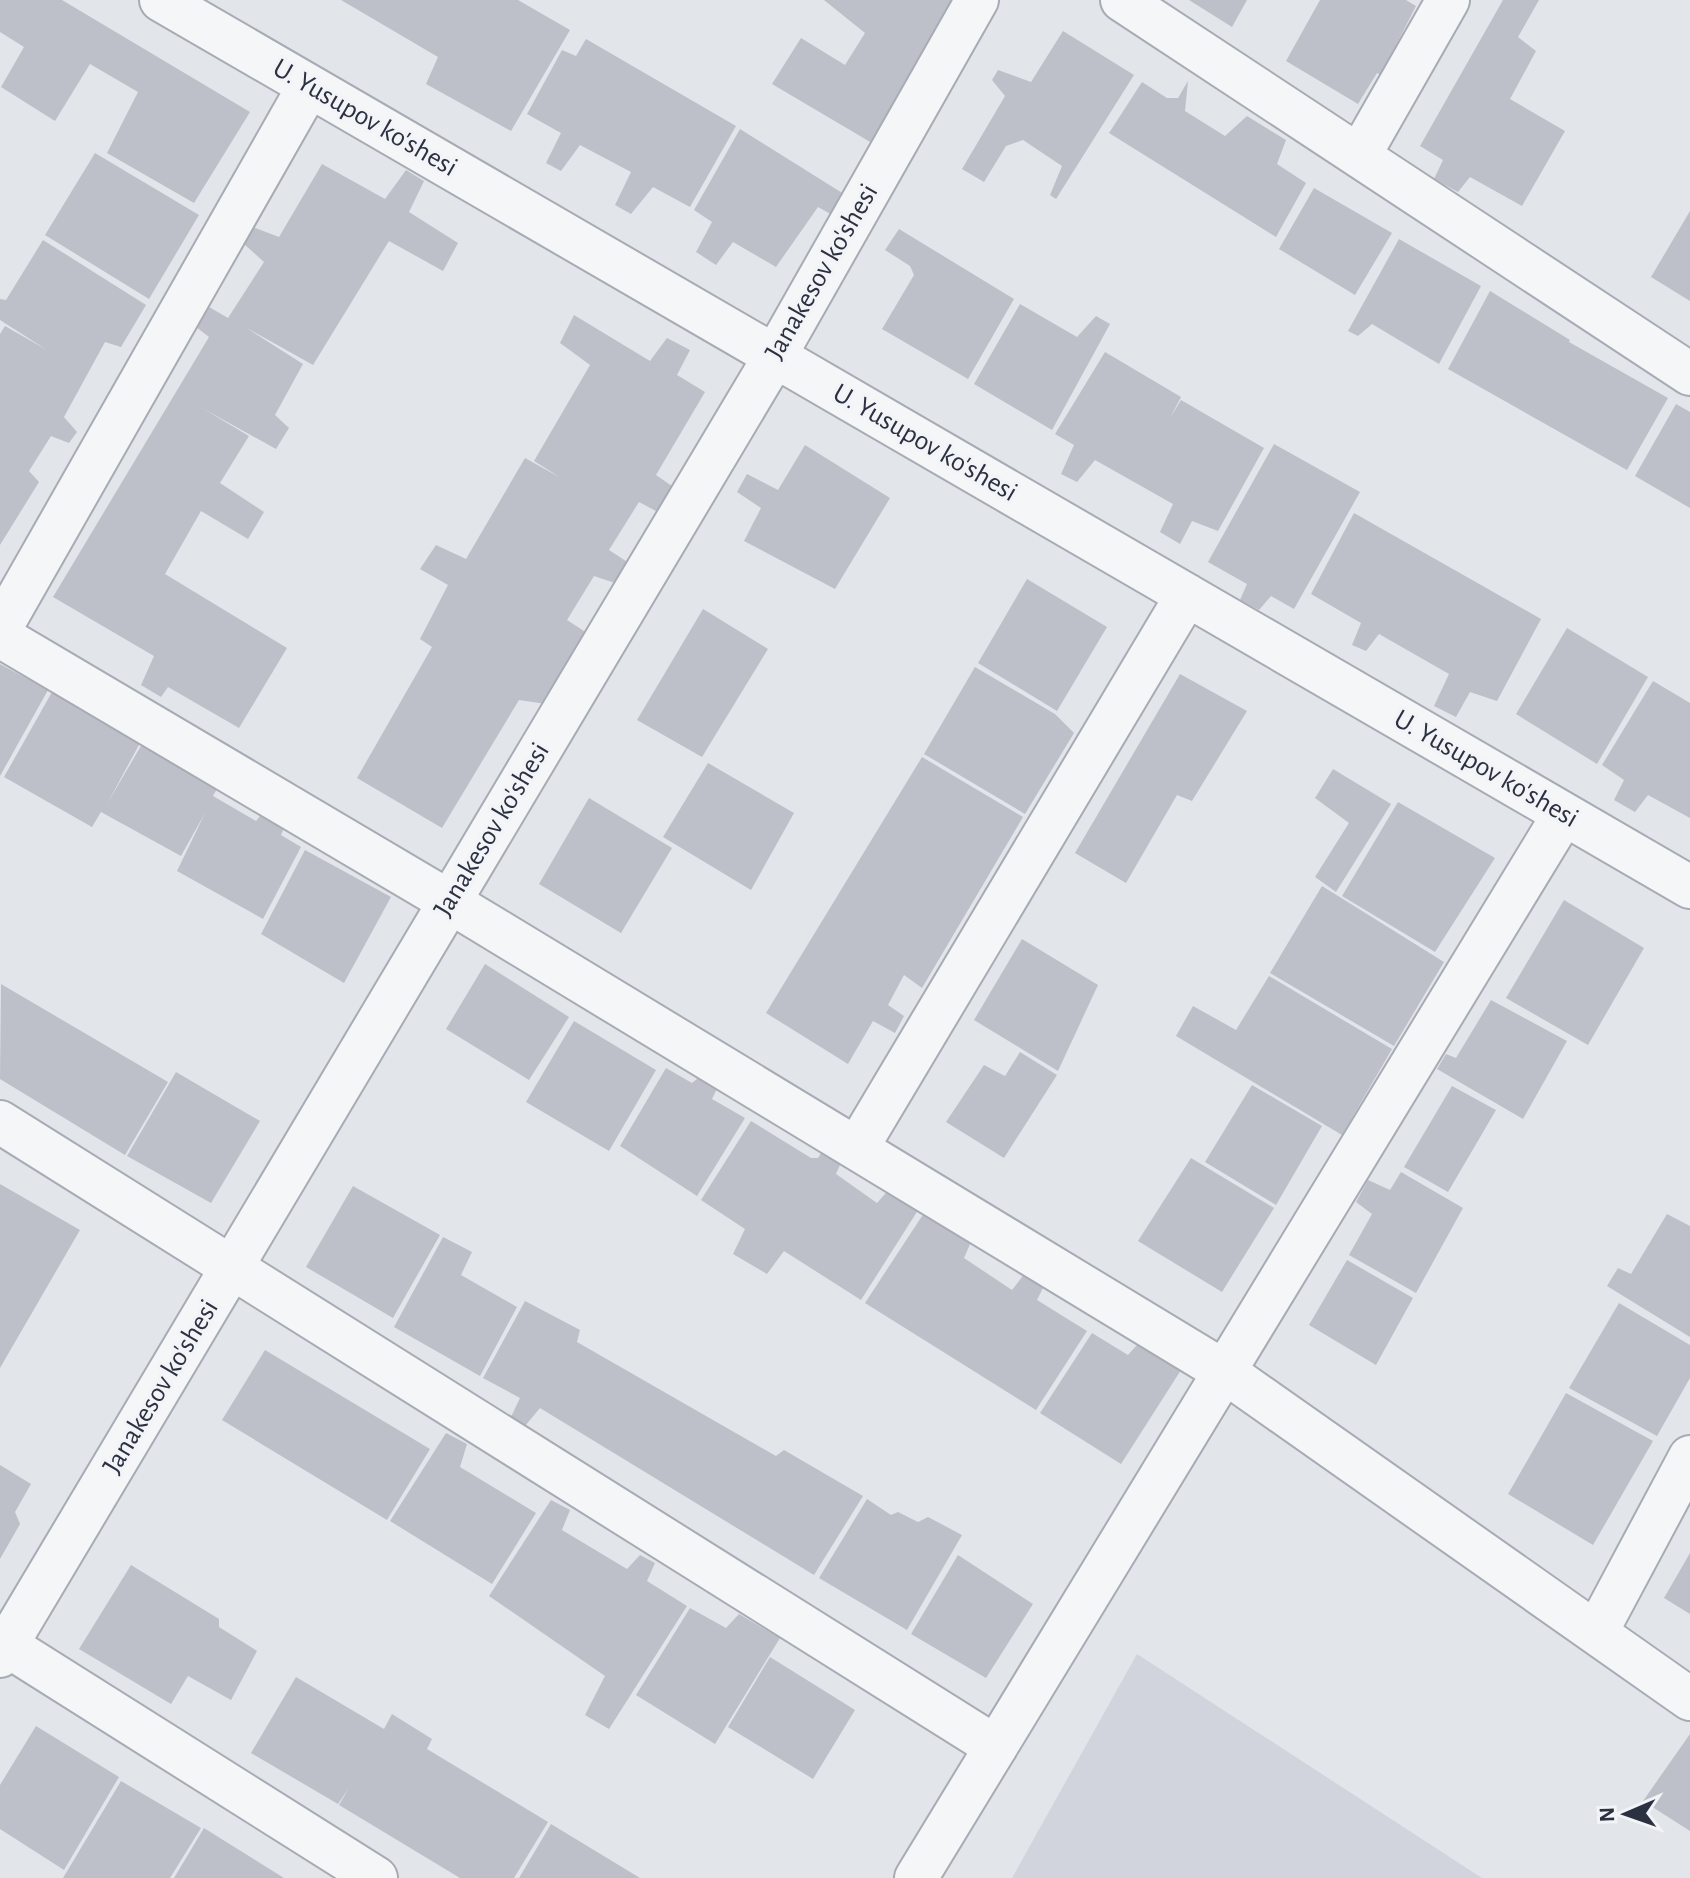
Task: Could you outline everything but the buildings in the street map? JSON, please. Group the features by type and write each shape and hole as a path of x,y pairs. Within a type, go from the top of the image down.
{"street":[{"name":"U. Yusupov ko'shesi","path":"161,0 1690,887"},
{"name":"Janakesov ko'shesi","path":"2,1647 775,356 977,0"},
{"path":"1122,0 1690,374"},
{"path":"1359,156 1448,0"},
{"path":"0,629 309,86"},
{"path":"857,1148 1187,595"},
{"path":"0,636 450,902 1225,1372 1690,1699"},
{"path":"916,1878 1564,814"},
{"path":"0,1122 996,1747"},
{"path":"1596,1633 1690,1457"},
{"path":"2,1647 376,1878"}],"shaded area":[{"path":"1137,1654 1482,1878 1012,1878"}]}
